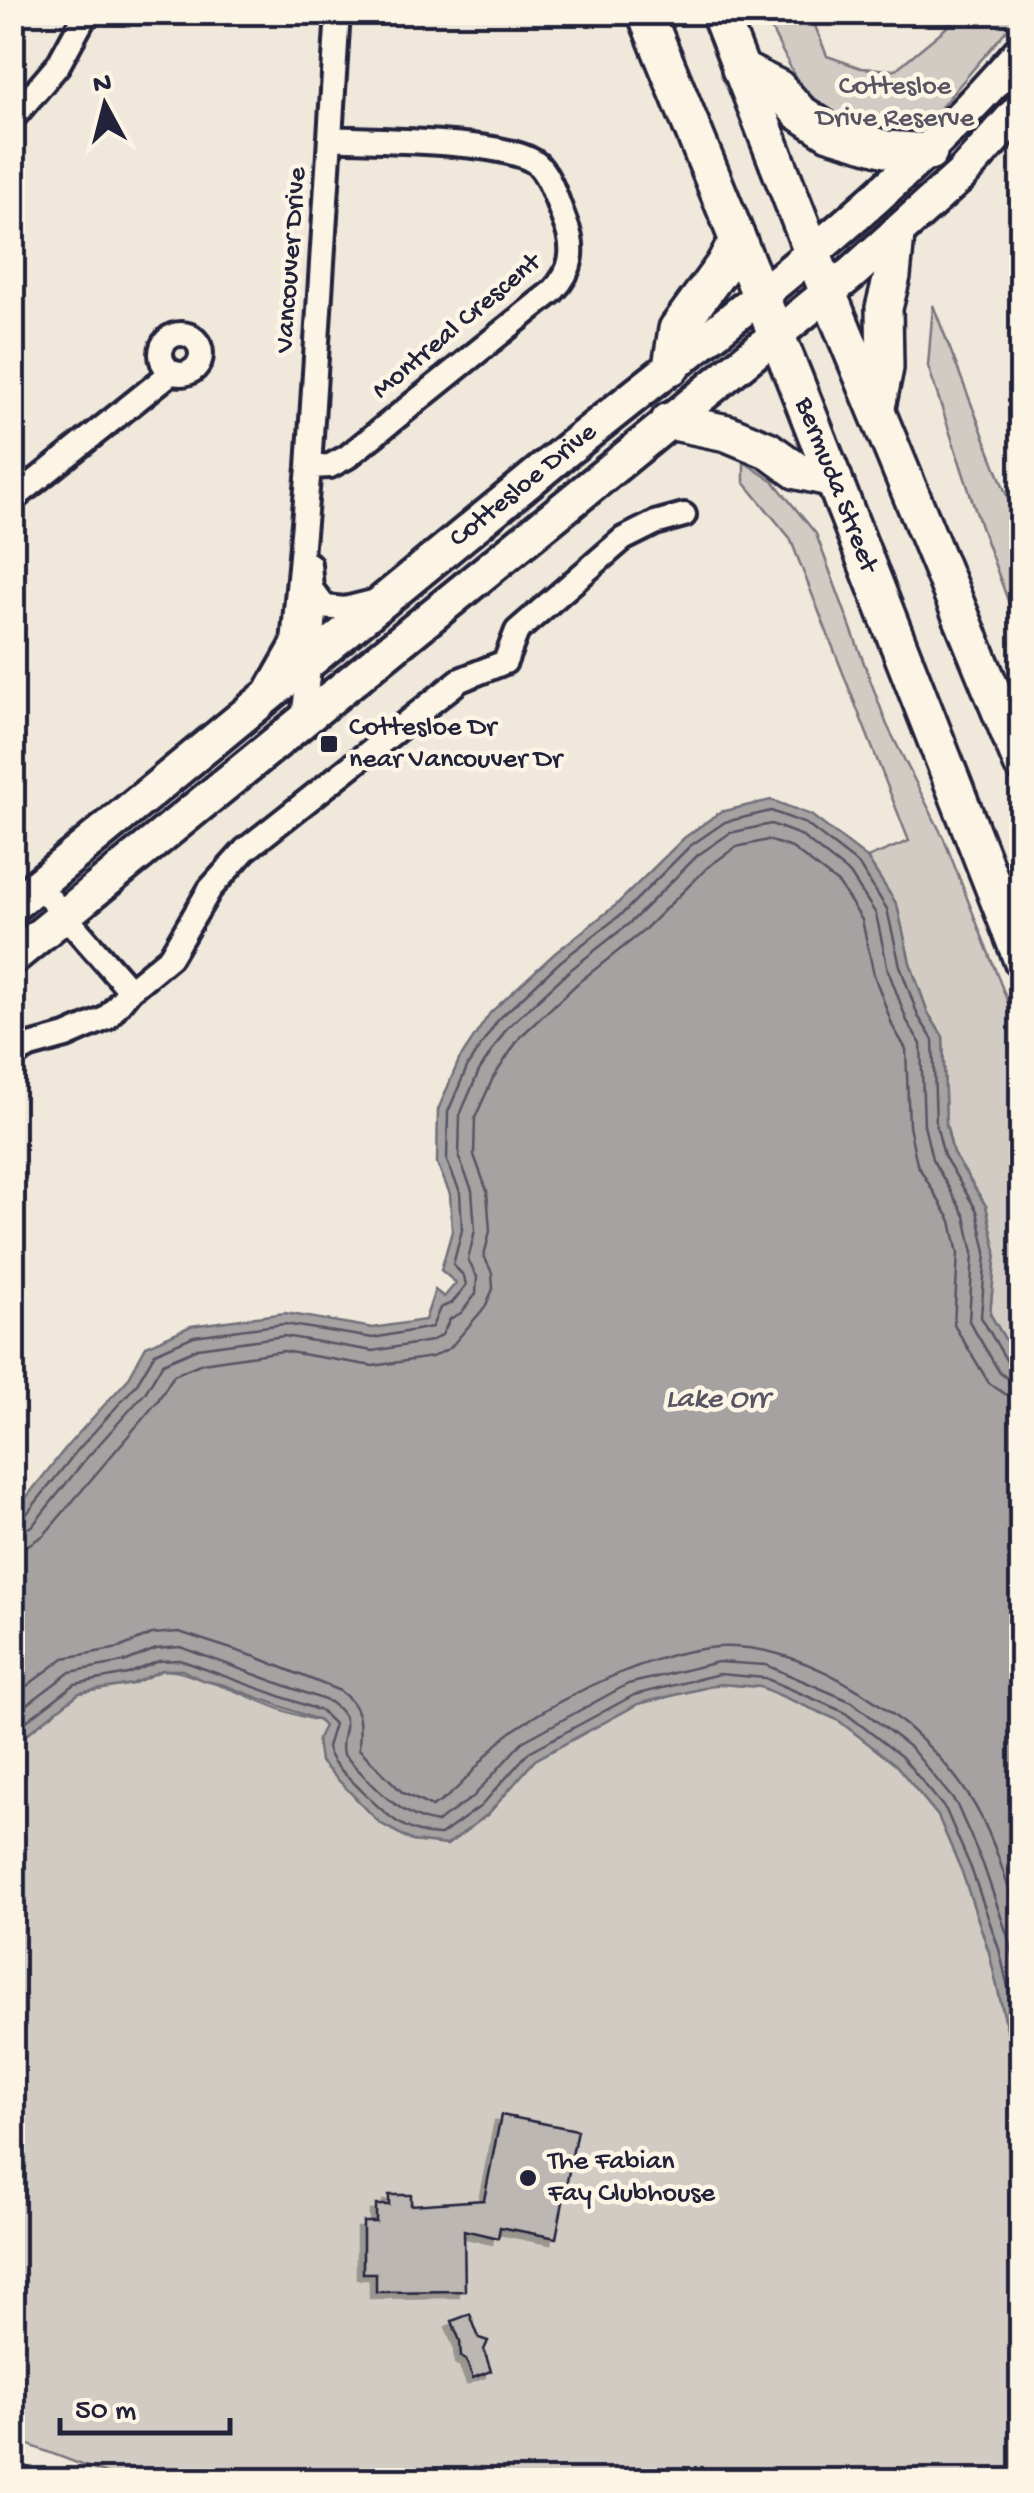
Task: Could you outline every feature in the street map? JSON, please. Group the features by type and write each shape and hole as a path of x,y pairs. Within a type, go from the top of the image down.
{"main road":[{"name":"Bermuda Street","path":"645,12 834,479 1022,960"},
{"path":"719,12 828,292 1022,764"},
{"name":"Cottesloe Drive","path":"12,906 813,253 929,152 1022,50"},
{"path":"740,69 778,88 799,112 829,132 886,149 929,152"},
{"name":"Cottesloe Drive","path":"12,958 896,235 960,176 1022,108"},
{"path":"877,410 885,368 884,308 896,235"},
{"path":"671,367 677,329 738,240"},
{"path":"669,422 736,436 768,450 797,471 834,479"}],"street":[{"path":"12,119 58,65 87,12"},
{"name":"Vancouver Drive","path":"256,706 293,644 310,468 338,12"},
{"name":"Montreal Crescent","path":"310,468 330,466 347,457 553,291 564,279 573,248 548,182 528,157 496,148 330,138"},
{"path":"12,500 172,372"},
{"name":"Vancouver Drive","path":"303,720 315,615 306,510"},
{"path":"12,1056 106,1018 130,990 170,957 210,889 246,850 460,680 505,662 517,631 622,539 655,523 684,515"},
{"path":"311,589 324,607 336,610 390,597"},
{"path":"38,885 130,990"}],"green space":[{"name":"Cottesloe Drive Reserve","path":"763,13 810,13 827,56 861,68 895,70 959,13 1021,13 924,127 901,136 833,119 802,90"},
{"path":"933,305 1021,532 1021,636 928,366"},
{"path":"744,462 774,482 816,534 887,725 944,839 1021,1036 1021,1366 990,1314 996,1251 986,1206 953,1153 946,1124 943,1037 928,1013 910,963 897,905 867,858 909,841 790,538 744,482"},
{"path":"162,1670 185,1674 317,1720 324,1725 320,1761 380,1823 412,1841 447,1845 488,1814 535,1760 638,1704 720,1684 761,1687 838,1720 896,1765 938,1816 962,1871 989,1952 1021,2087 1021,2480 122,2480 13,2439 13,1745 79,1693 132,1684"}],"water":[{"name":"Lake Orr","path":"771,800 811,815 867,858 897,905 910,963 928,1013 943,1037 946,1124 953,1153 986,1206 996,1251 990,1314 1021,1366 1021,2087 989,1952 938,1816 896,1765 838,1720 761,1687 720,1684 638,1704 535,1760 488,1814 447,1845 413,1841 380,1823 320,1761 317,1740 324,1726 318,1720 182,1670 162,1670 132,1684 79,1693 13,1745 13,1514 128,1379 146,1346 191,1326 285,1313 373,1328 425,1320 435,1290 444,1297 456,1283 441,1270 452,1231 450,1194 437,1163 438,1110 459,1060 490,1013 555,953 616,905 684,838 720,812"}],"building":[{"path":"501,2115 577,2130 556,2238 500,2227 498,2238 464,2230 465,2291 376,2292 376,2273 363,2273 363,2222 376,2222 376,2205 389,2205 389,2195 411,2195 411,2205 484,2200"},
{"path":"470,2314 479,2338 488,2341 484,2350 491,2371 473,2378 461,2357 452,2321"}],"place":[{"name":"Cottesloe Dr near Vancouver Dr","path":"329,744"},
{"name":"The Fabian Fay Clubhouse","path":"528,2178"}]}
